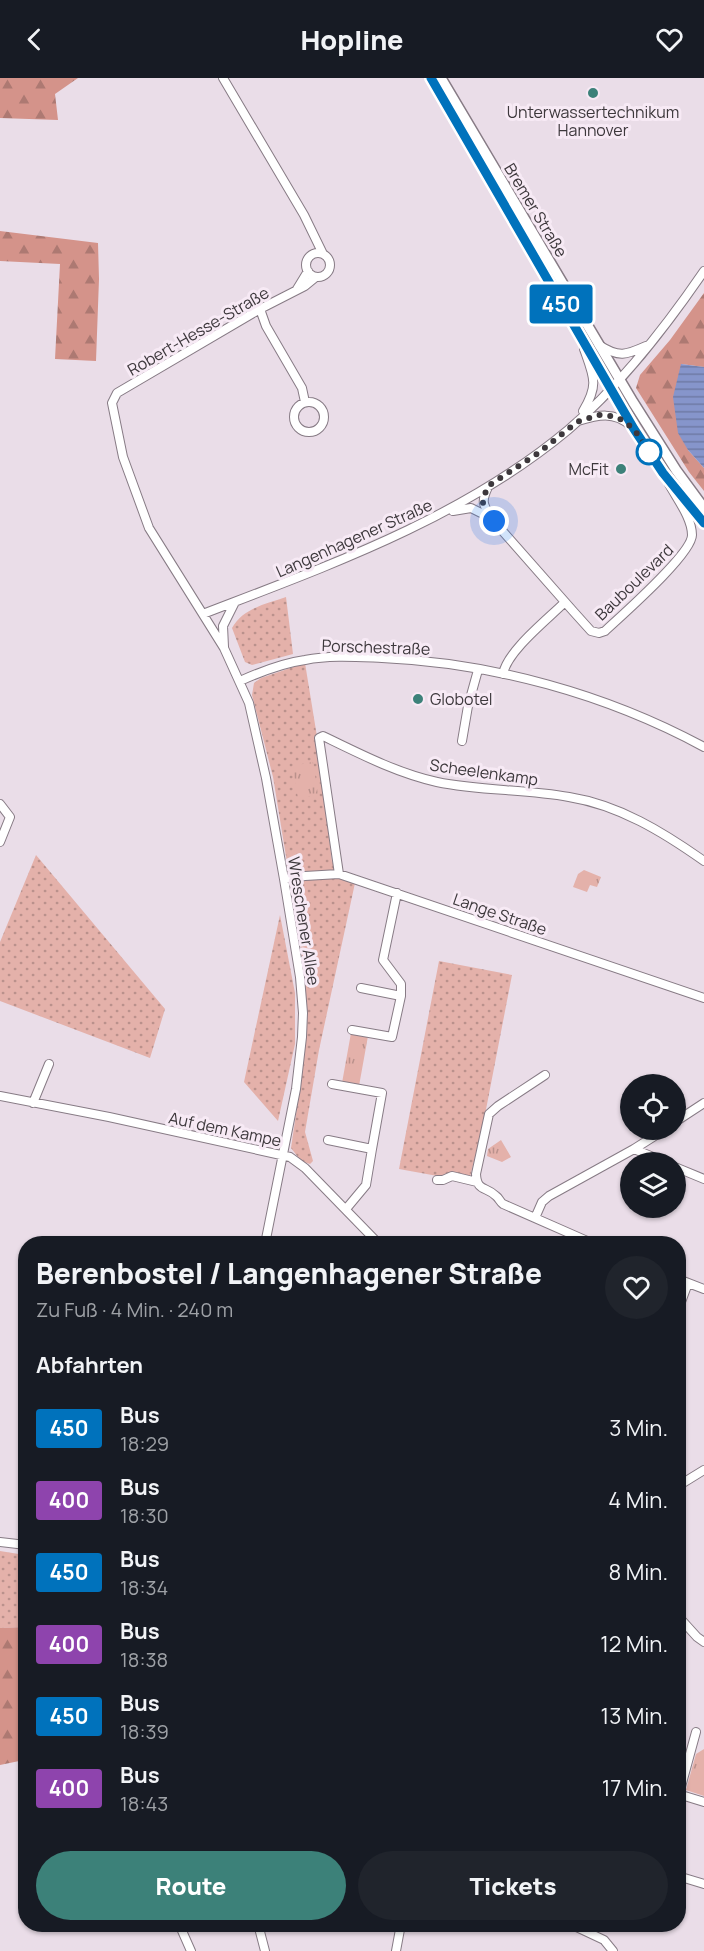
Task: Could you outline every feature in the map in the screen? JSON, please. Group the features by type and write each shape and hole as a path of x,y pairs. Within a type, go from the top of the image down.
{"main road":[{"name":"Bremer Straße","path":"431,78 634,429 663,473 704,523"},
{"name":"Bremer Straße","path":"441,78 619,380 676,470 704,508"}],"street":[{"path":"223,78 323,254 329,259 329,269 326,274 316,277 308,271 306,263 309,256 323,254"},
{"path":"313,254 314,236"},
{"path":"297,289 308,271"},
{"name":"Langenhagener Straße","path":"203,615 396,537 488,486 537,454 577,422 619,380 670,318 704,271"},
{"name":"Robert-Hesse-Straße","path":"114,398 117,393 260,309 305,286 316,277"},
{"path":"260,309 266,326 302,388 306,402"},
{"path":"577,422 592,397 594,387 592,371 580,337"},
{"path":"598,344 624,355 648,346"},
{"name":"Wreschener Allee","path":"114,398 112,404 123,457 149,528 224,648 240,681 256,729 284,879 300,976 303,1013 300,1059 267,1236"},
{"path":"306,402 316,404 323,410 325,417 323,424 315,432 303,431 296,424 294,413 301,404 306,402"},
{"path":"577,422 598,415 607,415 620,419 634,429"},
{"name":"Bauboulevard","path":"491,518 591,631 599,633 605,631 681,556 691,541 690,524 663,473"},
{"path":"488,486 483,505 491,518"},
{"path":"442,513 471,508 491,518"},
{"path":"224,648 225,619 235,602"},
{"path":"503,674 507,661 515,651 565,603"},
{"name":"Porschestraße","path":"240,681 281,665 306,659 330,657 397,659 478,670 503,674 626,710 704,747"},
{"path":"462,741 468,706 478,670"},
{"name":"Scheelenkamp","path":"339,874 318,738 323,736 388,767 434,781 561,796 596,803 625,814 666,835 704,861"},
{"path":"0,804 10,817 0,842"},
{"name":"Lange Straße","path":"284,879 339,874 704,998"},
{"path":"352,1030 392,1037 401,996 401,984 383,960 397,893"},
{"path":"361,988 401,996"},
{"path":"33,1103 49,1064"},
{"path":"545,1075 489,1114 476,1174 477,1182 481,1188 498,1197 502,1204 576,1236"},
{"path":"332,1084 382,1093 366,1185 346,1209"},
{"name":"Auf dem Kampe","path":"0,1096 294,1159 371,1236"},
{"path":"686,1115 704,1104"},
{"path":"328,1140 372,1149"},
{"path":"535,1218 542,1202 549,1196 648,1140"},
{"path":"634,1149 641,1152"},
{"path":"686,1172 704,1179"},
{"path":"437,1180 452,1176 477,1182"},
{"path":"686,1288 688,1283 704,1289"},
{"path":"686,1481 704,1470"},
{"path":"0,1542 18,1544"},
{"path":"686,1625 704,1641"},
{"path":"686,1768 696,1732"},
{"path":"686,1796 704,1802"},
{"path":"686,1879 704,1884"},
{"path":"183,1932 191,1951"},
{"path":"260,1932 265,1951"},
{"path":"396,1951 400,1932"},
{"path":"587,1932 604,1940 613,1951"}],"green space":[{"path":"0,78 78,78 55,94 58,120 0,118"},
{"path":"0,231 98,243 96,361 55,359 60,264 0,261"},
{"path":"704,293 704,367 681,364 688,450 704,468 704,491 689,472 636,388 640,375 670,340"},
{"path":"286,597 293,654 252,665 245,662 232,628 249,611"},
{"path":"305,663 320,755 332,862 355,883 319,1050 305,1132 313,1161 310,1164 301,1161 291,1148 300,1087 307,1009 301,948 273,777 252,695 254,683 261,678"},
{"path":"313,762 318,795 298,798 292,766"},
{"path":"36,855 165,1009 150,1058 0,1001 0,942"},
{"path":"584,870 601,877 597,887 590,885 587,892 573,887 578,874"},
{"path":"280,915 295,993 295,1044 278,1121 244,1082"},
{"path":"439,961 512,975 483,1125 470,1177 443,1177 399,1169"},
{"path":"351,1033 368,1036 359,1086 342,1083"},
{"path":"501,1140 511,1157 502,1162 487,1156 488,1149"},
{"path":"0,1551 18,1554 18,1627 0,1628"},
{"path":"18,1627 18,1761 0,1765 0,1628"},
{"path":"704,1749 704,1796 686,1790 696,1754"}],"water":[{"path":"681,364 704,367 704,468 688,450 678,433 673,397"}],"bus line":[{"name":"450","path":"431,78 634,429 663,473 704,523"}],"place":[{"name":"Unterwassertechnikum Hannover","path":"593,93"},
{"name":"McFit","path":"621,469"},
{"name":"Globotel","path":"418,699"}],"route":[{"path":"494,521 483,505 488,486 537,454 577,422 598,415 620,419 634,429 653,458 649,452"}]}
